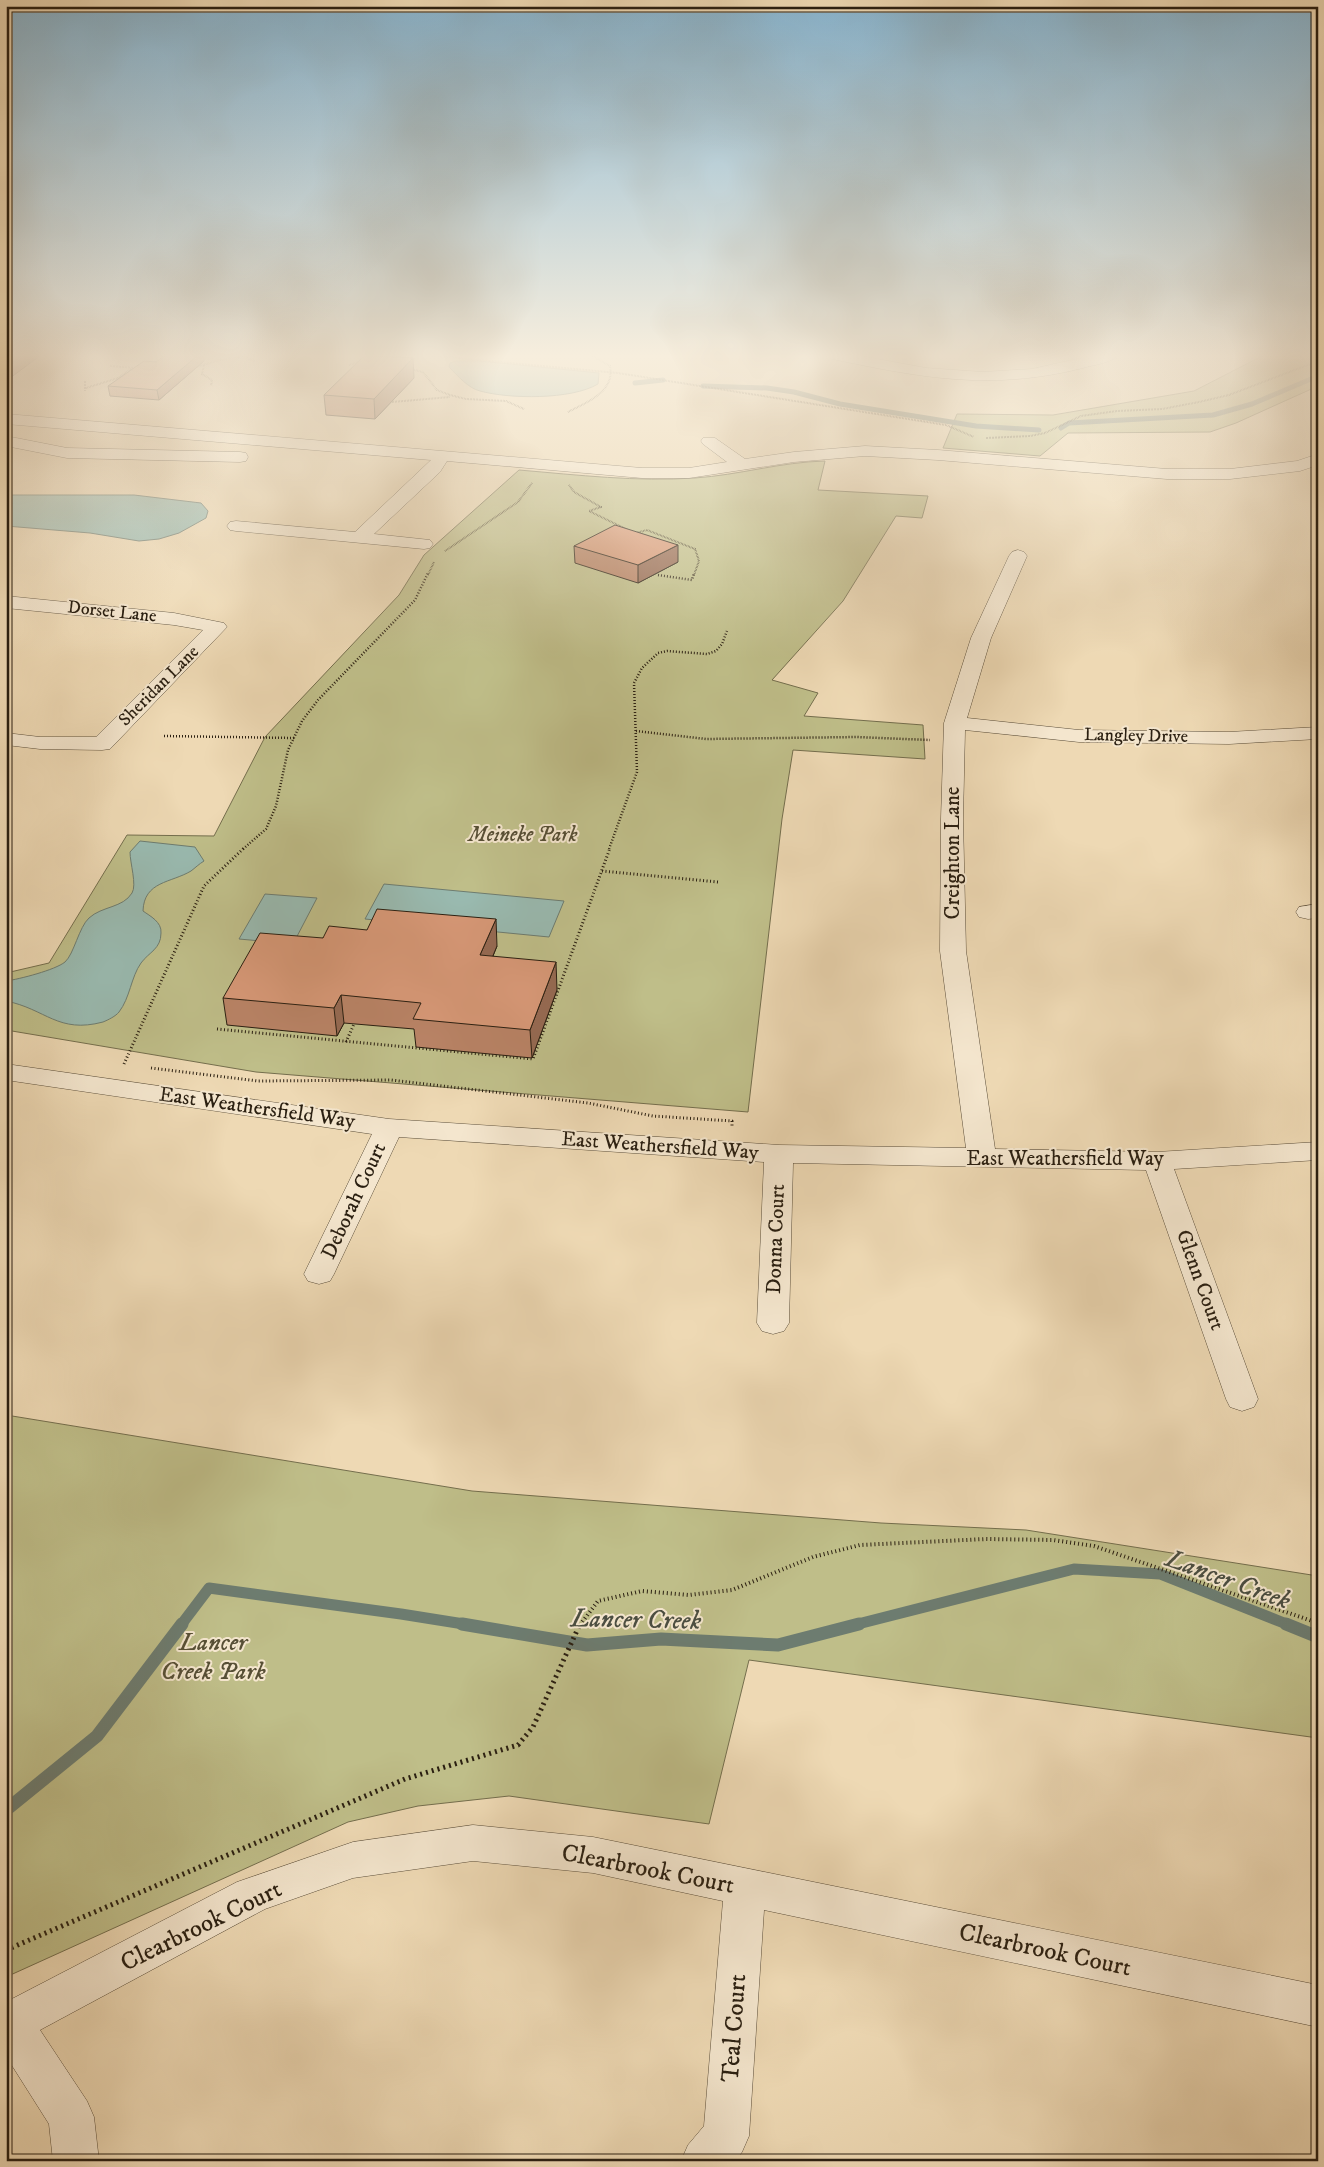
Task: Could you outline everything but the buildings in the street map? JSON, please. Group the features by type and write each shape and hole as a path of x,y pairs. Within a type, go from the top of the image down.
{"street":[{"path":"212,456 255,459"},
{"path":"317,462 323,461 329,456"},
{"path":"360,538 434,468 443,456"},
{"path":"444,456 642,473 689,473 804,456"},
{"path":"730,456 742,465"},
{"path":"952,456 1167,474 1230,474 1300,466 1318,459"},
{"path":"1300,466 1318,473"},
{"path":"236,526 424,544"},
{"name":"Creighton Lane","path":"982,1159 953,952 952,819 955,723 981,638 1018,556"},
{"name":"Dorset Lane","path":"6,602 174,619 217,628"},
{"name":"Sheridan Lane","path":"6,739 40,743 102,744 217,628"},
{"name":"Langley Drive","path":"955,723 1079,736 1229,738 1318,733"},
{"name":"East Weathersfield Way","path":"12,1080 389,1128 779,1154 1157,1161 1318,1150"},
{"name":"Deborah Court","path":"320,1274 389,1128"},
{"name":"Donna Court","path":"773,1323 779,1154"},
{"name":"Glenn Court","path":"1157,1161 1242,1399"},
{"name":"Clearbrook Court","path":"8,2024 252,1895 353,1860 472,1843 593,1855 1318,2006"},
{"name":"Teal Court","path":"704,2161 726,2136 745,1887"},
{"path":"8,2024 71,2117 76,2161"}],"path":[{"path":"442,553 518,502 546,465"},
{"path":"569,484 574,492 601,507 589,511 636,533 647,530 696,549 699,561 692,580 658,575"},
{"path":"124,1064 204,886 266,828 276,806 288,750 302,722 318,700 415,600 436,557"},
{"path":"217,1029 532,1059 637,772 634,683 642,668 658,653 667,651 707,654 716,651 722,644 727,632"},
{"path":"636,731 706,739 856,737 930,740"},
{"path":"164,736 294,738"},
{"path":"602,871 718,882"},
{"path":"346,1042 354,1024"},
{"path":"114,1063 133,1066"},
{"path":"143,1067 258,1082 391,1080 588,1103 653,1116 732,1121 731,1151"},
{"path":"6,1950 406,1779 518,1745 533,1727 581,1622 598,1600 642,1591 689,1595 732,1590 813,1557 860,1545 986,1539 1053,1540 1094,1546 1318,1623"}],"green space":[{"name":"Meineke Park","path":"825,461 818,490 928,496 922,518 896,516 843,601 772,680 818,693 804,716 923,725 925,759 793,750 782,819 748,1112 256,1072 6,1030 6,973 49,963 127,835 214,836 265,737 399,595 424,555 519,470 607,477 673,479 695,478"},
{"name":"Lancer Creek Park","path":"6,1415 472,1491 881,1523 1026,1530 1318,1576 1318,1738 749,1660 709,1824 509,1796 418,1806 348,1822 6,1977"}],"water":[{"path":"6,495 134,495 201,503 208,511 206,518 179,533 159,539 139,541 90,533 6,526"},
{"path":"140,841 195,847 204,861 191,871 153,888 148,894 143,911 160,926 159,943 141,963 119,1012 103,1022 74,1025 63,1023 32,1009 6,1001 6,981 46,971 65,962 85,922 94,914 128,898 132,893 134,885 130,852"},
{"path":"384,884 564,901 549,937 365,919"},
{"path":"265,894 317,898 293,944 239,939"}],"waterway":[{"name":"Lancer Creek","path":"854,1625 1074,1569 1160,1574 1289,1625"},
{"name":"Lancer Creek","path":"181,1625 209,1588 470,1625"},
{"name":"Lancer Creek","path":"6,1810 97,1736 182,1624"},
{"name":"Lancer Creek","path":"462,1624 587,1645 661,1639 778,1645 859,1624"},
{"name":"Lancer Creek","path":"1286,1624 1318,1637"}]}
